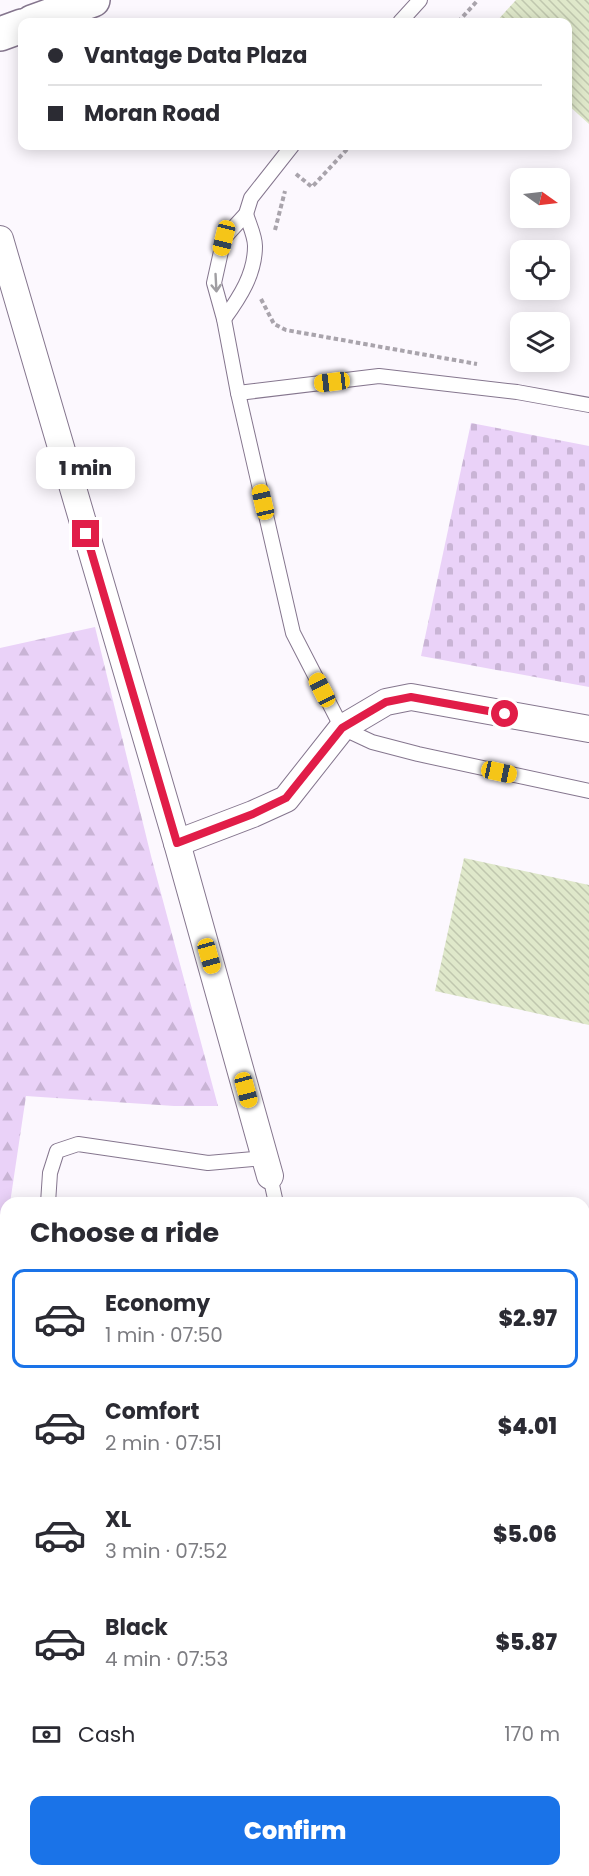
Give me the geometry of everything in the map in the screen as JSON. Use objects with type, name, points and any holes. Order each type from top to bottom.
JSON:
[{"type":"main road","points":[[43,18],[93,0]]},
{"type":"main road","points":[[0,34],[18,27]]},
{"type":"street","points":[[0,239],[177,843],[267,1167]]},
{"type":"street","points":[[177,843],[253,814],[286,798],[342,728],[386,702],[411,697],[589,729]]},
{"type":"lane","points":[[404,18],[420,0]]},
{"type":"lane","points":[[289,150],[251,198],[246,214],[224,238],[214,283],[224,319],[238,393],[293,633],[342,728],[372,742],[418,754],[589,791]]},
{"type":"lane","points":[[224,319],[245,290],[252,263],[255,245],[246,214]]},
{"type":"lane","points":[[238,393],[379,376],[517,392],[589,405]]},
{"type":"lane","points":[[48,1197],[50,1173],[57,1151],[78,1144],[208,1163],[267,1167],[274,1197]]},
{"type":"path","points":[[462,18],[478,0]]},
{"type":"path","points":[[273,236],[285,191],[294,173],[312,187],[346,150]]},
{"type":"path","points":[[260,297],[274,324],[286,330],[487,366]]},
{"type":"green space","points":[[471,423],[589,446],[589,687],[421,656]]},
{"type":"green space","points":[[95,627],[151,856],[218,1106],[174,1106],[26,1096],[11,1197],[0,1197],[0,648]]},
{"type":"building","points":[[516,0],[589,0],[589,124],[572,109],[572,18],[500,18]]},
{"type":"building","points":[[464,858],[589,885],[589,1025],[435,991]]},
{"type":"route","points":[[86,534],[177,843],[253,814],[286,798],[342,728],[386,702],[411,697],[505,714]]}]
